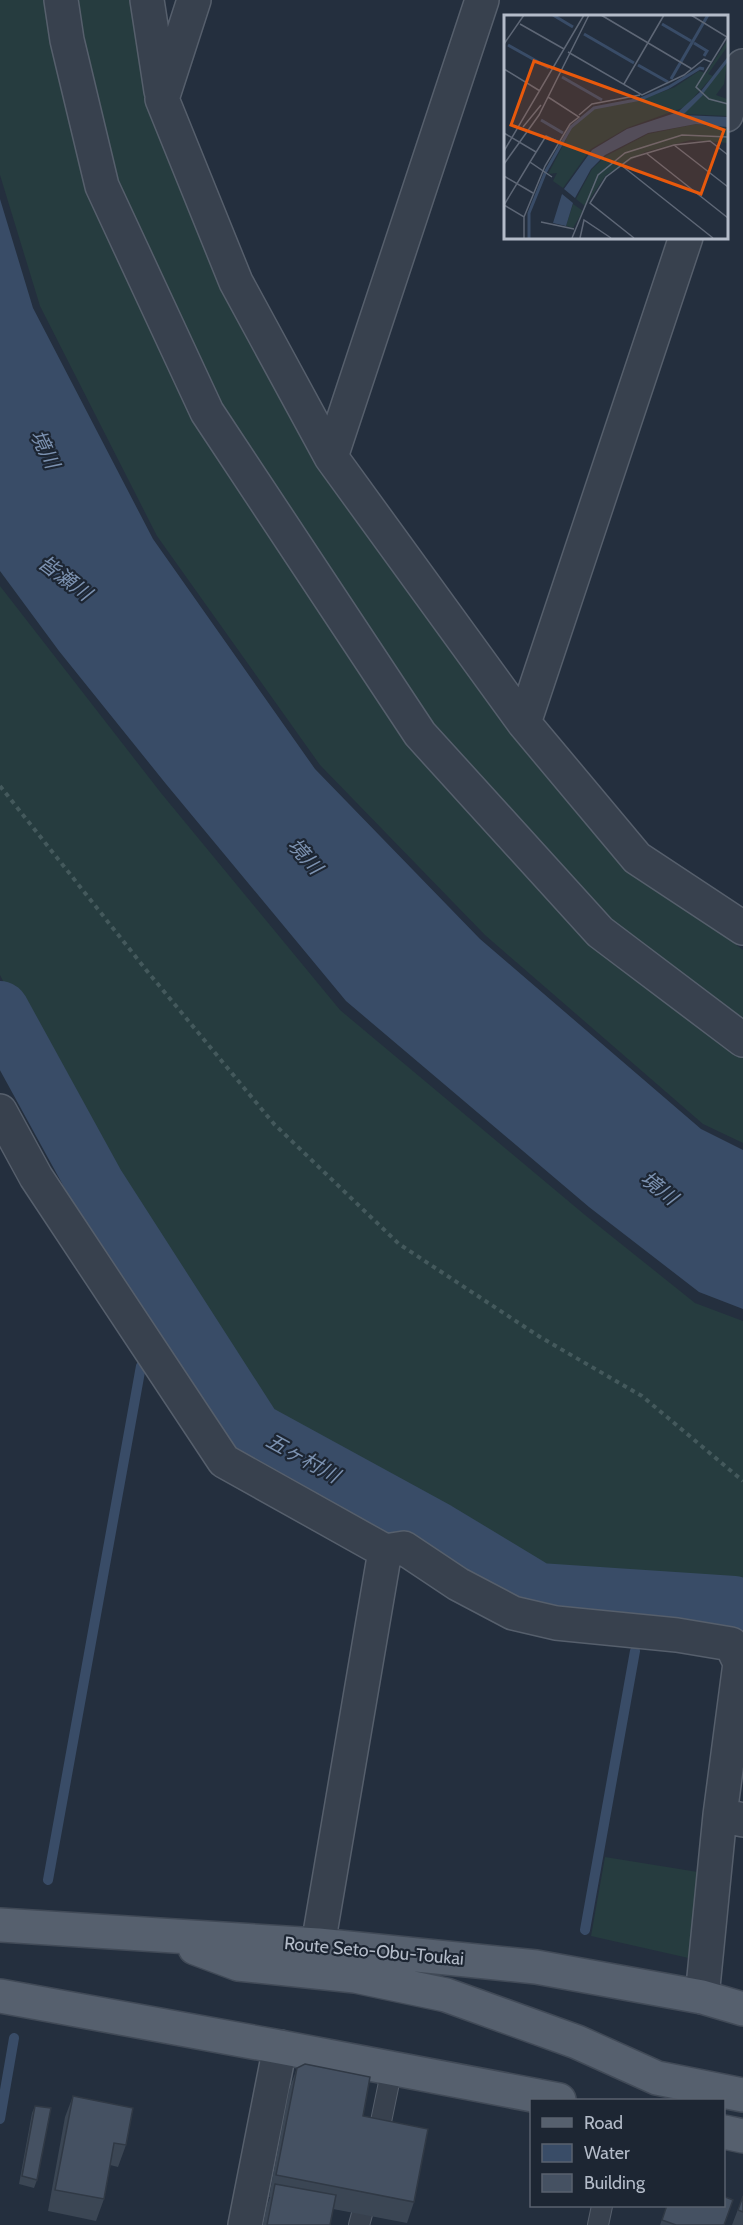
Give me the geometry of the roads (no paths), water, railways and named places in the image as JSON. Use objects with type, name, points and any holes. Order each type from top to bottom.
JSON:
[{"type":"main road","name":"Route Seto-Obu-Toukai","points":[[0,1925],[318,1945],[536,1967],[702,1997],[743,2009]]},
{"type":"main road","points":[[159,1936],[238,1964],[355,1976],[446,1995],[577,2042],[657,2078],[743,2095]]},
{"type":"main road","points":[[0,1996],[554,2099]]},
{"type":"main road","points":[[725,2132],[743,2136]]},
{"type":"street","points":[[61,0],[67,40],[102,186],[207,412],[420,734],[600,932],[743,1040]]},
{"type":"street","points":[[147,0],[162,99],[236,282],[331,457],[524,723],[637,858],[743,928]]},
{"type":"street","points":[[162,99],[194,0]]},
{"type":"street","points":[[331,457],[482,0]]},
{"type":"street","points":[[728,109],[743,66]]},
{"type":"street","points":[[524,723],[686,238]]},
{"type":"street","points":[[0,1111],[36,1177],[224,1461],[386,1551],[404,1548],[458,1584],[513,1613],[556,1623],[677,1635],[731,1644],[741,1663],[732,1818],[702,1997]]},
{"type":"street","points":[[318,1945],[386,1551]]},
{"type":"street","points":[[245,2225],[280,2047]]},
{"type":"lane","points":[[377,2141],[392,2068]]},
{"type":"lane","points":[[598,2225],[602,2207]]},
{"type":"water","points":[[0,199],[33,308],[153,539],[315,769],[480,939],[701,1129],[743,1150],[743,1309],[699,1292],[589,1207],[346,1001],[166,784],[59,651],[0,571]]},
{"type":"waterway","name":"五ヶ村川","points":[[0,1010],[96,1185],[254,1431],[437,1531],[538,1592],[734,1605],[743,1609]]},
{"type":"waterway","points":[[169,1345],[193,1335]]},
{"type":"waterway","points":[[48,1880],[141,1366]]},
{"type":"waterway","points":[[641,1617],[644,1599]]},
{"type":"waterway","points":[[585,1930],[635,1651]]},
{"type":"waterway","points":[[0,2119],[14,2038]]},
{"type":"water label","name":"境川","points":[[45,449]]},
{"type":"water label","name":"皆瀬川","points":[[65,578]]},
{"type":"water label","name":"境川","points":[[305,856]]},
{"type":"water label","name":"境川","points":[[659,1188]]}]
